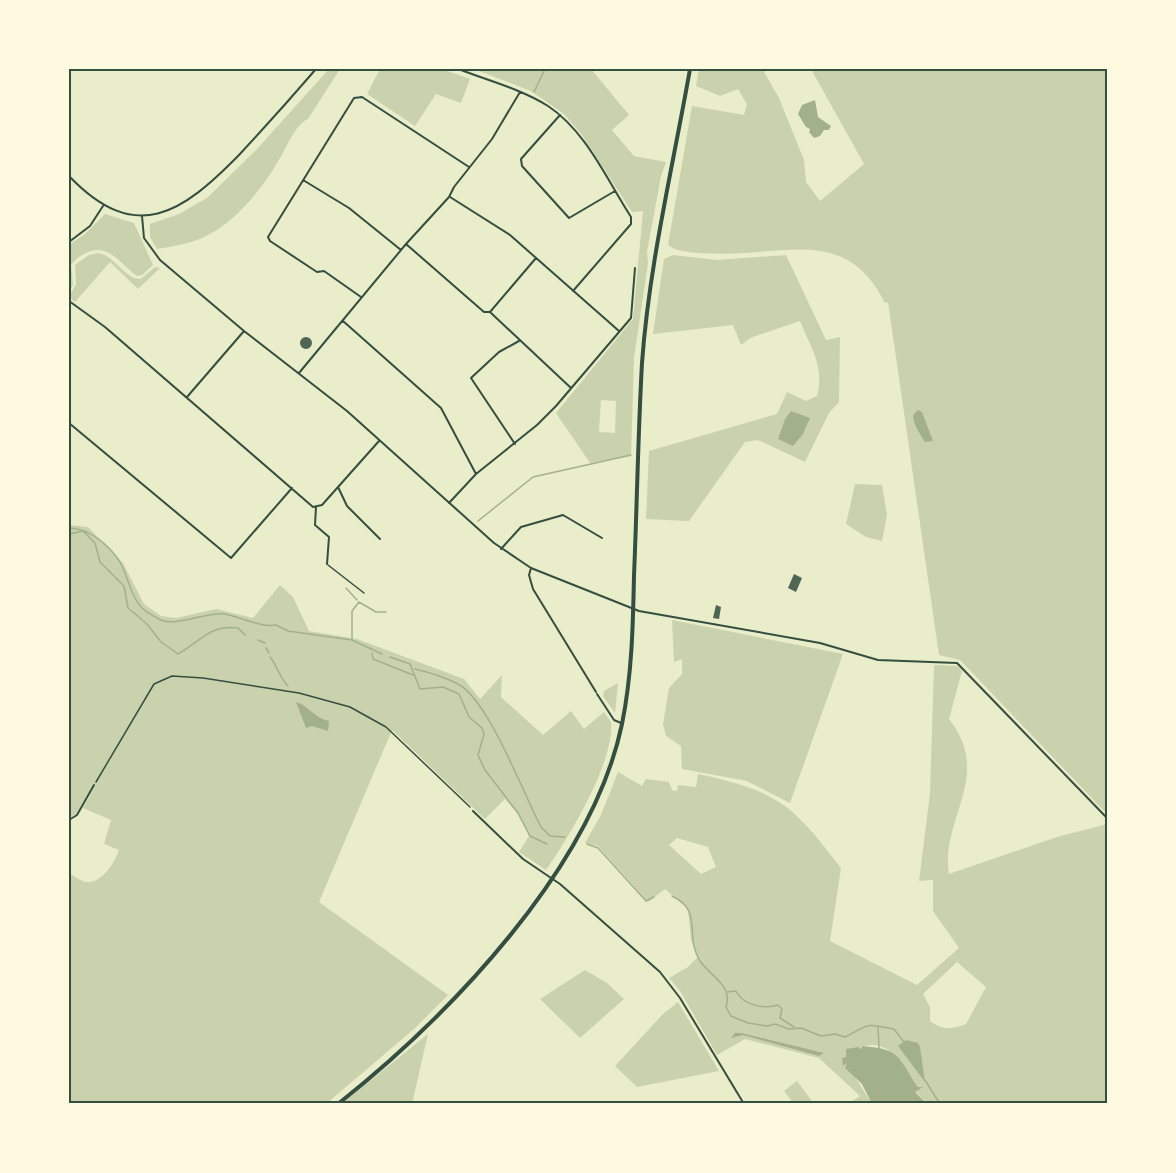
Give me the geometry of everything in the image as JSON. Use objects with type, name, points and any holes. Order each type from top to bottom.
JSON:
[{"type":"main road","points":[[338,1104],[396,1057],[432,1023],[492,955],[552,878],[576,840],[603,784],[622,723],[629,678],[645,336],[656,259],[690,69]]},
{"type":"street","points":[[69,176],[104,205],[121,213],[142,216],[175,209],[198,193],[251,142],[316,69]]},
{"type":"street","points":[[458,69],[520,92],[560,115],[583,140],[632,222],[573,291]]},
{"type":"street","points":[[299,373],[406,244],[449,197],[492,139],[520,92]]},
{"type":"street","points":[[362,297],[324,271],[317,272],[270,241],[268,237],[358,96],[470,167]]},
{"type":"street","points":[[560,115],[522,159],[522,166],[569,218],[615,192]]},
{"type":"street","points":[[303,180],[349,208],[401,250]]},
{"type":"street","points":[[449,197],[497,226],[619,331]]},
{"type":"street","points":[[69,242],[90,226],[104,205]]},
{"type":"street","points":[[142,216],[144,238],[153,253],[244,331],[299,373],[380,441],[501,549],[531,568],[633,608],[718,627],[820,643],[878,660],[957,663],[1107,818]]},
{"type":"street","points":[[406,244],[484,312],[490,312],[571,388]]},
{"type":"street","points":[[490,312],[536,258]]},
{"type":"street","points":[[449,503],[476,474],[537,425],[631,318],[635,268]]},
{"type":"street","points":[[69,301],[105,327],[316,507]]},
{"type":"street","points":[[343,321],[441,408],[476,474]]},
{"type":"street","points":[[187,397],[244,331]]},
{"type":"street","points":[[515,444],[471,378],[499,351],[519,341]]},
{"type":"street","points":[[69,423],[231,558],[292,488]]},
{"type":"street","points":[[316,507],[322,505],[380,441]]},
{"type":"street","points":[[338,487],[347,506],[380,539]]},
{"type":"street","points":[[316,507],[315,525],[329,537],[327,564]]},
{"type":"street","points":[[501,549],[521,527],[563,515],[602,538]]},
{"type":"street","points":[[531,568],[529,575],[533,589],[614,720],[622,723]]},
{"type":"street","points":[[69,820],[77,814],[94,785]]},
{"type":"street","points":[[473,811],[523,860],[552,878],[660,972],[680,998],[744,1104]]},
{"type":"lane","points":[[327,564],[364,592]]},
{"type":"path","points":[[94,785],[150,689],[159,680],[172,676],[203,678],[299,693],[350,707],[386,727],[473,811]]},
{"type":"shaded area","points":[[329,69],[340,69],[308,119],[294,132],[270,175],[241,210],[207,236],[185,244],[157,249],[150,237],[150,224],[179,214],[207,198],[257,149]]},
{"type":"shaded area","points":[[380,69],[442,69],[470,79],[461,103],[436,94],[415,126],[367,94]]},
{"type":"shaded area","points":[[474,69],[591,69],[629,115],[612,130],[634,156],[666,162],[661,176],[647,252],[648,263],[634,358],[631,456],[590,463],[556,413],[633,319],[643,211],[632,212],[582,135],[564,114],[531,91]],"holes":[[[601,400],[616,401],[615,433],[599,432]]]},
{"type":"shaded area","points":[[699,69],[718,71],[771,69],[764,72],[779,98],[804,160],[806,182],[820,201],[864,164],[811,69],[1107,69],[1107,814],[960,660],[939,655],[888,302],[885,303],[872,282],[858,267],[826,252],[789,250],[696,253],[677,250],[668,245],[692,106],[744,115],[747,104],[738,89],[720,96],[696,86]]},
{"type":"shaded area","points":[[815,100],[818,117],[831,126],[829,130],[824,130],[820,136],[814,138],[798,114],[802,105]]},
{"type":"shaded area","points":[[105,214],[134,223],[153,265],[142,275],[137,276],[114,256],[101,250],[94,250],[86,253],[71,265],[73,285],[69,292],[69,245],[85,234]]},
{"type":"shaded area","points":[[98,253],[110,258],[135,278],[141,279],[155,267],[160,268],[138,289],[110,262],[75,302],[69,297],[76,284],[75,265],[89,255]]},
{"type":"shaded area","points":[[673,255],[717,260],[786,255],[826,340],[840,337],[839,402],[829,413],[805,462],[758,440],[745,442],[689,521],[646,519],[649,451],[777,414],[787,392],[806,401],[817,396],[819,375],[815,357],[800,321],[750,338],[741,345],[733,325],[653,334],[664,259]]},
{"type":"shaded area","points":[[918,410],[922,412],[933,441],[925,442],[917,429],[913,415]]},
{"type":"shaded area","points":[[791,411],[810,418],[803,434],[793,446],[778,439],[785,419]]},
{"type":"shaded area","points":[[855,484],[882,485],[887,515],[882,541],[866,537],[846,524]]},
{"type":"shaded area","points":[[69,525],[88,527],[123,563],[144,604],[161,616],[176,618],[216,609],[253,618],[280,585],[293,597],[309,631],[357,639],[464,679],[480,699],[502,675],[501,697],[543,735],[571,711],[584,729],[604,712],[611,722],[606,757],[598,778],[577,820],[546,870],[519,852],[529,836],[517,813],[505,799],[485,819],[392,730],[319,902],[448,995],[414,1029],[326,1104],[69,1104],[69,873],[86,882],[97,880],[111,866],[119,850],[104,844],[111,820],[83,808],[95,786],[93,785],[76,814],[69,818]]},
{"type":"shaded area","points":[[672,620],[843,654],[790,803],[747,781],[682,769],[681,746],[666,736],[663,724],[669,688],[682,674],[682,659],[674,662]]},
{"type":"shaded area","points":[[934,665],[958,666],[962,671],[949,719],[962,740],[967,759],[966,778],[948,854],[949,874],[1057,837],[1107,824],[1107,1104],[927,1104],[915,1091],[921,1086],[918,1087],[896,1057],[880,1046],[870,1045],[846,1055],[846,1063],[872,1104],[848,1104],[860,1096],[819,1058],[745,1039],[717,1055],[680,991],[669,978],[688,967],[698,957],[691,940],[688,909],[665,889],[648,902],[598,846],[585,843],[601,815],[618,772],[642,786],[646,779],[669,782],[672,790],[677,791],[678,785],[696,787],[698,774],[725,780],[765,794],[781,803],[795,815],[841,868],[830,941],[917,985],[959,948],[933,911],[933,880],[919,881],[930,793]],"holes":[[[677,838],[708,847],[716,867],[701,874],[669,845]],[[957,962],[986,987],[966,1024],[943,1028],[930,1021],[930,1007],[923,994]]]},
{"type":"shaded area","points":[[618,683],[615,713],[603,696],[604,691]]},
{"type":"shaded area","points":[[296,702],[329,721],[328,731],[312,726],[306,728]]},
{"type":"shaded area","points":[[585,970],[607,983],[624,999],[580,1038],[540,999]]},
{"type":"shaded area","points":[[678,1002],[719,1071],[637,1087],[615,1066],[663,1014]]},
{"type":"shaded area","points":[[735,1033],[824,1053],[819,1056],[743,1035],[731,1038]]},
{"type":"shaded area","points":[[428,1034],[412,1104],[341,1104],[345,1101]]},
{"type":"shaded area","points":[[906,1040],[918,1043],[920,1047],[925,1082],[898,1046]]},
{"type":"shaded area","points":[[862,1046],[885,1049],[897,1056],[918,1087],[923,1087],[915,1092],[927,1104],[872,1104],[862,1084],[845,1068],[847,1063],[843,1066],[842,1058],[846,1057],[846,1049],[859,1047],[861,1049]]},
{"type":"shaded area","points":[[797,1081],[814,1104],[794,1104],[784,1091]]},
{"type":"building","points":[[306,337],[312,343],[306,349],[300,343]]},
{"type":"building","points":[[794,574],[802,578],[796,592],[788,588]]},
{"type":"building","points":[[716,605],[721,607],[719,619],[713,618]]},
{"type":"waterway","points":[[534,92],[545,69]]},
{"type":"waterway","points":[[478,521],[533,477],[631,455]]},
{"type":"waterway","points":[[69,528],[91,534],[110,550],[120,562],[138,603],[161,620],[174,622],[224,614],[264,625],[276,625],[288,631],[352,640],[382,654]]},
{"type":"waterway","points":[[69,534],[83,531],[95,543],[100,562],[124,586],[128,608],[147,624],[161,642],[178,654],[206,635],[220,629],[238,628],[245,635]]},
{"type":"waterway","points":[[346,588],[357,600]]},
{"type":"waterway","points":[[352,640],[352,611],[359,602],[376,612],[386,612]]},
{"type":"waterway","points":[[258,640],[265,643]]},
{"type":"waterway","points":[[266,648],[269,653]]},
{"type":"waterway","points":[[372,653],[373,659],[413,675]]},
{"type":"waterway","points":[[270,657],[288,686]]},
{"type":"waterway","points":[[390,657],[410,664],[420,689],[443,687],[459,694],[469,717],[482,728],[484,734],[478,755],[485,770],[518,813],[530,836],[547,844]]},
{"type":"waterway","points":[[415,669],[458,684],[469,693],[493,727],[541,827],[550,836],[565,837]]},
{"type":"waterway","points":[[587,844],[598,848],[646,901],[654,897]]},
{"type":"waterway","points":[[672,896],[688,909],[696,952],[700,961],[724,987],[727,993],[726,1007],[731,1016],[748,1023],[767,1026],[775,1024],[789,1029],[801,1028],[821,1036],[835,1034],[845,1037],[872,1025],[894,1029],[904,1042]]},
{"type":"waterway","points":[[727,992],[736,991],[744,1000],[755,1005],[767,1007],[778,1005],[782,1009],[780,1018],[794,1027]]},
{"type":"waterway","points":[[878,1026],[879,1048]]},
{"type":"waterway","points":[[925,1080],[940,1104]]}]
